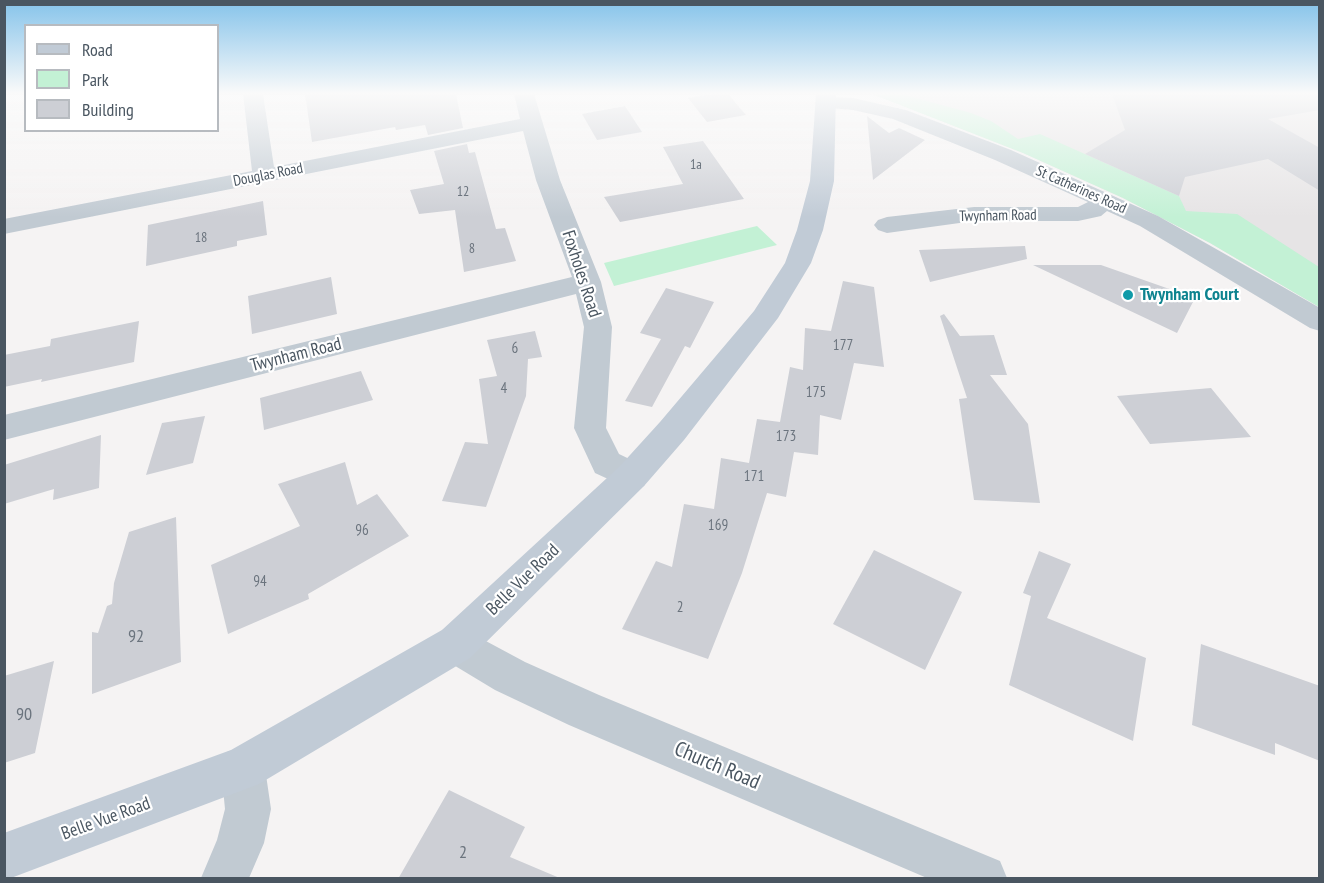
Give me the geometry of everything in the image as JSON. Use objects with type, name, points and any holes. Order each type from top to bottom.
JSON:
[{"type":"main road","name":"Belle Vue Road","points":[[4,857],[243,768],[456,644],[632,476],[672,431],[764,318],[798,262],[810,230],[822,182],[824,135]]},
{"type":"street","points":[[259,135],[264,175]]},
{"type":"street","name":"Douglas Road","points":[[4,227],[469,135]]},
{"type":"street","name":"Foxholes Road","points":[[535,135],[548,180],[587,282],[598,327],[590,428],[607,463],[632,476]]},
{"type":"street","name":"St Catherines Road","points":[[953,135],[1003,155],[1149,221],[1320,321]]},
{"type":"street","name":"Twynham Road","points":[[887,225],[974,214],[1078,214],[1092,211],[1105,201]]},
{"type":"street","name":"Twynham Road","points":[[4,428],[587,282]]},
{"type":"street","name":"Church Road","points":[[456,644],[510,676],[584,710],[983,879]]},
{"type":"street","points":[[225,879],[240,843],[248,809],[243,768]]},
{"type":"shaded area","points":[[977,135],[1319,135],[1319,307],[1210,243],[1123,198]]},
{"type":"green space","points":[[977,135],[1012,135],[1018,139],[1043,135],[1179,196],[1186,211],[1237,214],[1319,267],[1319,307],[1210,243],[1123,198]]},
{"type":"green space","points":[[757,226],[777,245],[614,286],[604,263]]},
{"type":"building","points":[[311,135],[350,135],[312,142]]},
{"type":"building","points":[[594,135],[624,135],[597,140]]},
{"type":"building","points":[[869,135],[915,135],[925,140],[873,180]]},
{"type":"building","points":[[1116,135],[1297,135],[1320,148],[1320,191],[1268,159],[1185,177],[1179,196],[1085,154]]},
{"type":"building","points":[[703,141],[744,199],[620,222],[604,197],[683,184],[663,147]]},
{"type":"building","points":[[467,144],[469,153],[475,152],[496,229],[505,228],[516,261],[464,272],[455,210],[419,214],[410,190],[444,184],[434,151]]},
{"type":"building","points":[[263,201],[267,235],[237,241],[237,246],[146,266],[148,225]]},
{"type":"building","points":[[1025,246],[1027,259],[930,282],[919,250]]},
{"type":"building","name":"Twynham Court","points":[[1033,265],[1101,265],[1195,298],[1177,333]]},
{"type":"building","points":[[331,277],[337,314],[252,334],[248,296]]},
{"type":"building","points":[[843,281],[874,287],[884,367],[854,363],[841,420],[820,415],[818,455],[794,452],[786,497],[767,493],[742,573],[708,659],[622,629],[656,561],[672,567],[684,504],[714,509],[721,458],[749,463],[757,419],[780,422],[790,367],[803,370],[805,328],[831,331]]},
{"type":"building","points":[[666,288],[714,302],[690,348],[685,346],[652,407],[625,401],[661,339],[640,333]]},
{"type":"building","points":[[944,314],[960,336],[994,335],[1007,375],[990,375],[1028,424],[1040,503],[974,500],[959,399],[967,398],[940,316]]},
{"type":"building","points":[[139,321],[134,362],[41,382],[42,379],[4,387],[4,355],[50,346],[51,339]]},
{"type":"building","points":[[535,331],[542,357],[528,359],[526,396],[486,507],[442,501],[465,442],[488,444],[479,379],[497,376],[487,340]]},
{"type":"building","points":[[361,371],[373,400],[264,430],[260,398]]},
{"type":"building","points":[[1211,388],[1251,437],[1150,444],[1117,396]]},
{"type":"building","points":[[205,416],[193,463],[146,475],[162,423]]},
{"type":"building","points":[[101,435],[99,488],[53,500],[54,489],[4,504],[4,465]]},
{"type":"building","points":[[345,462],[357,505],[377,494],[409,536],[308,594],[309,599],[228,634],[211,565],[300,526],[278,484]]},
{"type":"building","points":[[176,517],[181,662],[92,694],[92,632],[98,633],[107,606],[112,604],[114,583],[129,532]]},
{"type":"building","points":[[874,550],[962,592],[925,670],[833,624]]},
{"type":"building","points":[[1039,551],[1071,564],[1047,618],[1146,658],[1133,741],[1009,685],[1031,596],[1023,593]]},
{"type":"building","points":[[1201,644],[1320,686],[1320,761],[1275,743],[1275,755],[1192,725]]},
{"type":"building","points":[[54,661],[35,753],[4,763],[4,676]]},
{"type":"building","points":[[449,790],[525,827],[510,857],[562,879],[398,879]]},
{"type":"place","name":"Twynham Court","points":[[1128,295]]}]
